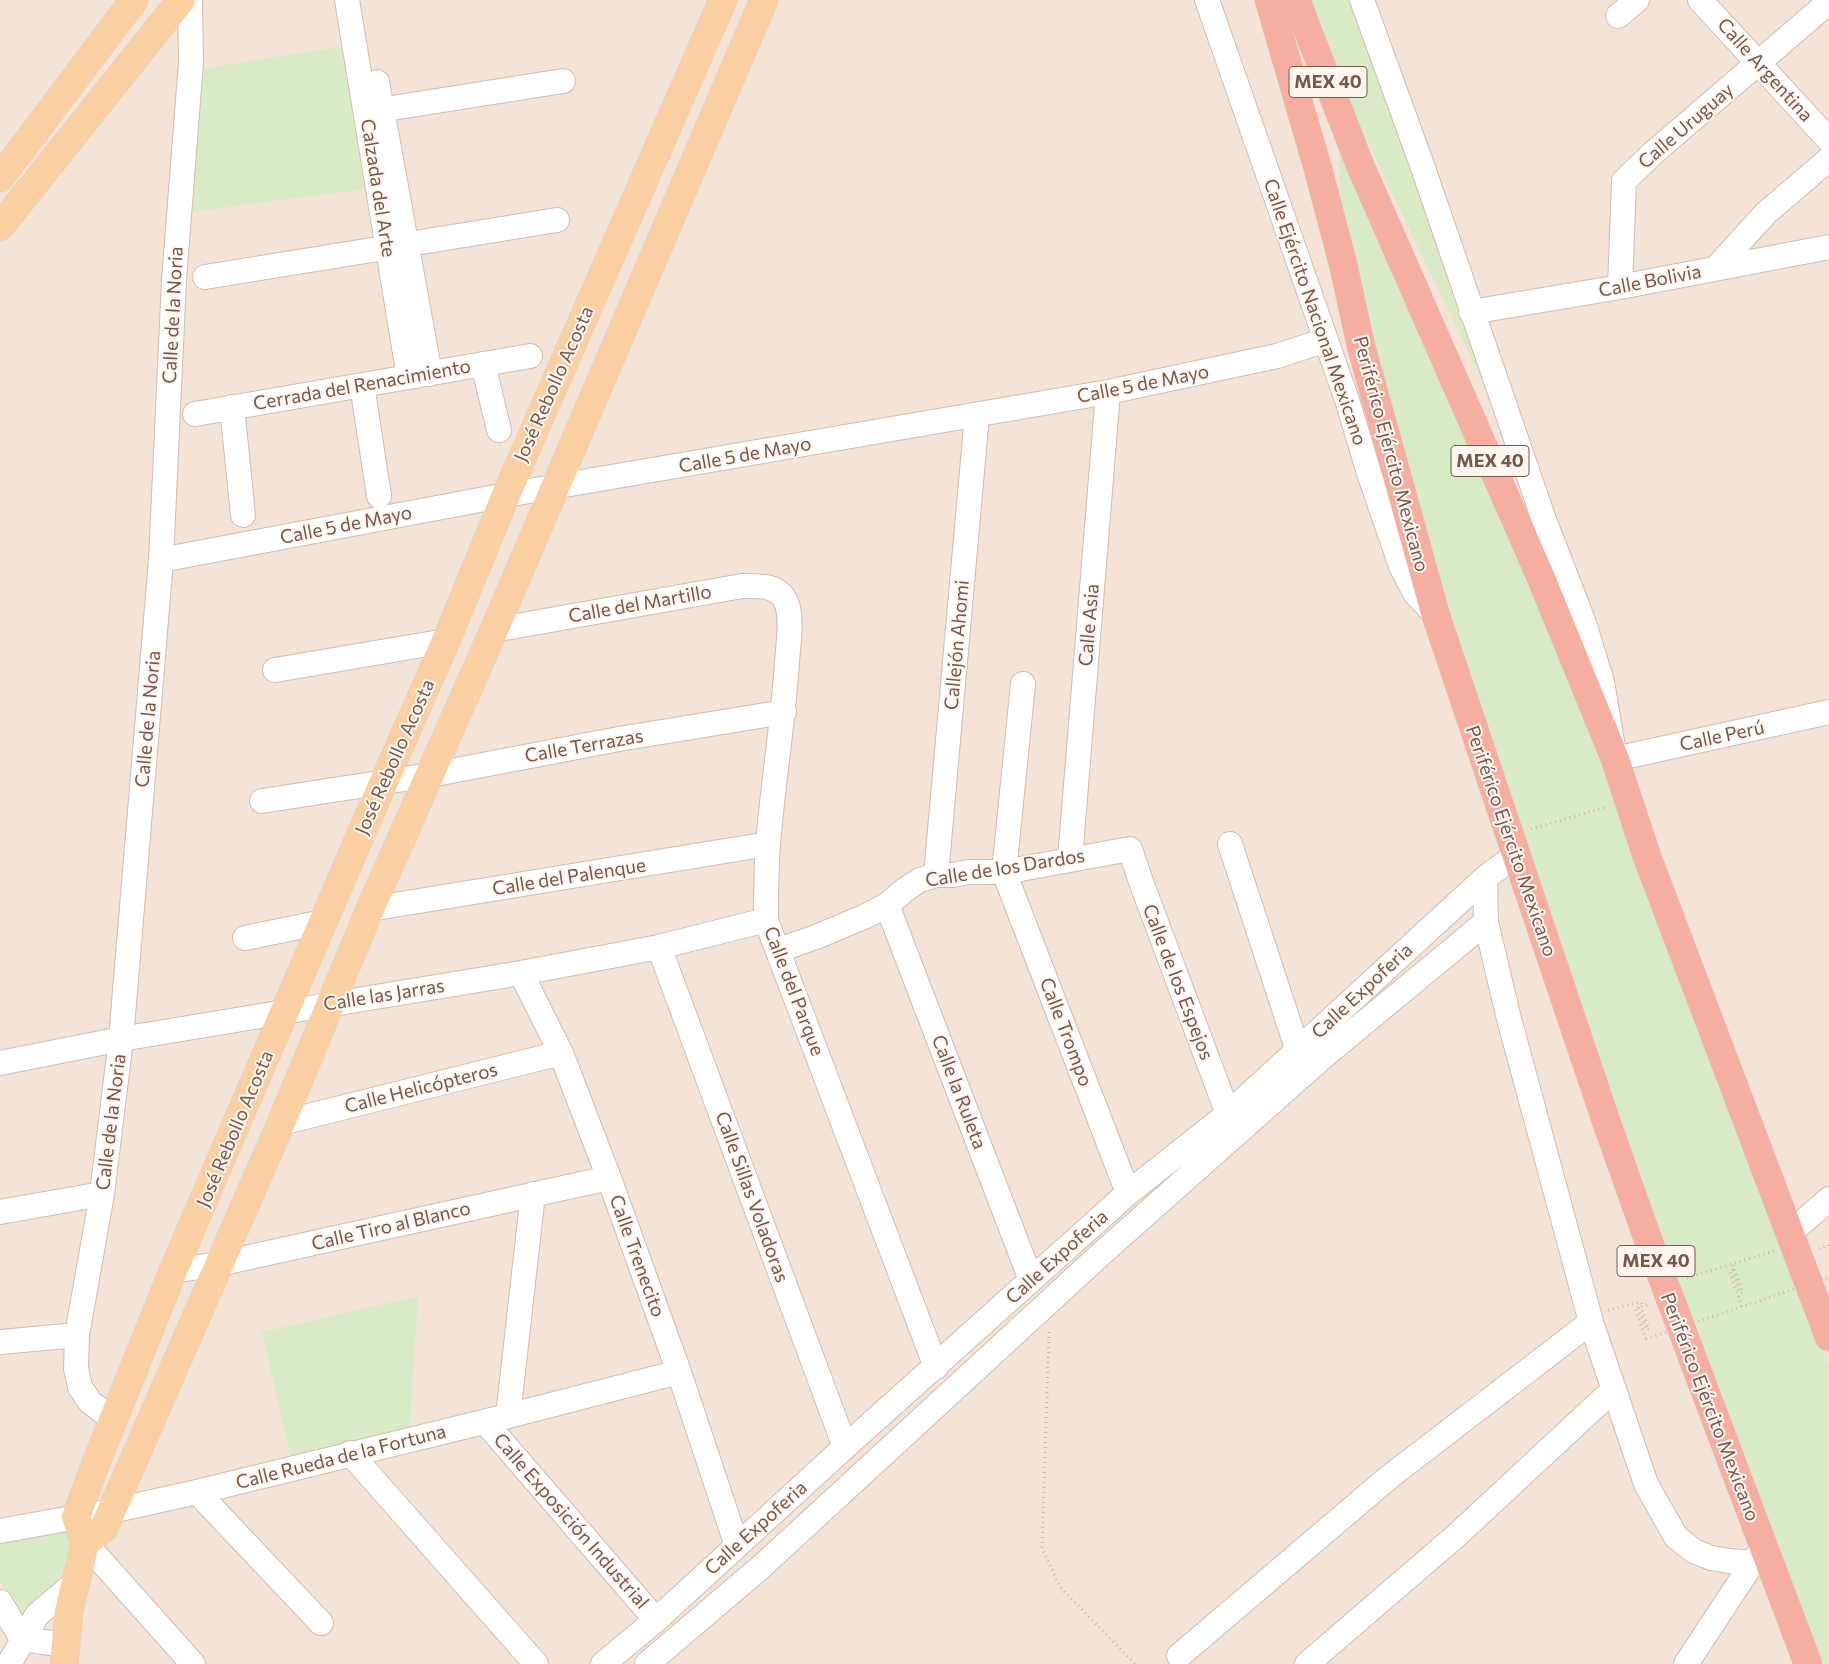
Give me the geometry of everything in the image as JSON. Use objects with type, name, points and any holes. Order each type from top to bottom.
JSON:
[{"type":"highway","name":"Periférico Ejército Mexicano","points":[[1269,0],[1318,169],[1343,264],[1361,346],[1436,616],[1605,1118],[1667,1291],[1757,1555],[1808,1664]]},
{"type":"highway","name":"MEX 40","points":[[1296,0],[1360,164],[1541,578],[1615,759],[1649,863],[1829,1337]]},
{"type":"main road","points":[[0,178],[134,0]]},
{"type":"main road","points":[[0,227],[181,0]]},
{"type":"main road","name":"José Rebollo Acosta","points":[[76,1517],[173,1272],[446,641],[506,495],[723,0]]},
{"type":"main road","name":"José Rebollo Acosta","points":[[85,1544],[104,1528],[281,1123],[370,910],[494,630],[764,0]]},
{"type":"main road","points":[[657,149],[694,164]]},
{"type":"main road","points":[[64,1655],[69,1611],[85,1544],[76,1517]]},
{"type":"street","name":"Calle de la Noria","points":[[114,1420],[90,1402],[80,1386],[76,1368],[77,1335],[102,1194],[121,1039],[161,560],[174,280],[191,62],[190,0]]},
{"type":"street","name":"Calzada del Arte","points":[[347,0],[374,111]]},
{"type":"street","name":"Calzada del Arte","points":[[362,0],[374,111],[420,375]]},
{"type":"street","name":"Calle Ejército Nacional Mexicano","points":[[1207,0],[1348,403],[1368,470],[1401,566],[1415,593],[1436,616]]},
{"type":"street","points":[[1362,0],[1422,165],[1542,517],[1584,623],[1602,682],[1615,759]]},
{"type":"street","points":[[1618,16],[1637,0]]},
{"type":"street","name":"Calle Argentina","points":[[1700,0],[1829,140]]},
{"type":"street","name":"Calle Uruguay","points":[[1620,287],[1624,181],[1652,154],[1829,2]]},
{"type":"street","points":[[374,111],[563,82]]},
{"type":"street","points":[[1716,268],[1766,213],[1829,159]]},
{"type":"street","points":[[205,277],[556,220]]},
{"type":"street","name":"Calle Bolivia","points":[[1471,312],[1620,287],[1829,247]]},
{"type":"street","name":"Calle 5 de Mayo","points":[[161,560],[506,495],[1108,392],[1277,356],[1326,340]]},
{"type":"street","name":"Cerrada del Renacimiento","points":[[195,414],[530,356]]},
{"type":"street","points":[[483,364],[499,430]]},
{"type":"street","points":[[362,385],[379,496]]},
{"type":"street","name":"Calle Asia","points":[[1070,859],[1108,392]]},
{"type":"street","points":[[232,407],[243,515]]},
{"type":"street","name":"Callejón Ahomi","points":[[936,875],[977,415]]},
{"type":"street","name":"Calle del Martillo","points":[[494,630],[742,586],[764,586],[776,590],[784,597]]},
{"type":"street","name":"Calle del Parque","points":[[784,597],[788,608],[790,624],[784,712],[768,844],[766,920],[936,1366]]},
{"type":"street","points":[[275,670],[446,641]]},
{"type":"street","points":[[1004,872],[1022,684]]},
{"type":"street","name":"Calle Terrazas","points":[[262,801],[430,775],[619,739],[784,712]]},
{"type":"street","name":"Calle Perú","points":[[1615,759],[1829,712]]},
{"type":"street","name":"Calle del Palenque","points":[[370,910],[768,844]]},
{"type":"street","points":[[1230,844],[1298,1051]]},
{"type":"street","name":"Calle Expoferia","points":[[603,1664],[656,1620],[1128,1193],[1228,1114],[1298,1051],[1485,878],[1512,845]]},
{"type":"street","name":"Calle de los Dardos","points":[[779,950],[866,916],[887,905],[920,880],[936,875],[953,875],[968,872],[1004,872],[1130,849]]},
{"type":"street","name":"Calle de los Espejos","points":[[1130,849],[1228,1114]]},
{"type":"street","name":"Calle Trompo","points":[[1004,872],[1128,1193]]},
{"type":"street","points":[[1485,878],[1486,922],[1508,1015],[1590,1318],[1646,1484],[1676,1537],[1694,1551],[1711,1558],[1729,1561],[1757,1555]]},
{"type":"street","name":"Calle la Ruleta","points":[[887,905],[1031,1280]]},
{"type":"street","name":"Calle las Jarras","points":[[0,1063],[121,1039],[521,973],[658,947],[766,920]]},
{"type":"street","points":[[245,938],[323,922]]},
{"type":"street","points":[[647,1664],[761,1566],[1050,1301],[1324,1056],[1486,922]]},
{"type":"street","name":"Calle Sillas Voladoras","points":[[658,947],[845,1447]]},
{"type":"street","name":"Calle Trenecito","points":[[521,973],[561,1052],[609,1178],[679,1372],[737,1546]]},
{"type":"street","name":"Calle Helicópteros","points":[[281,1123],[561,1052]]},
{"type":"street","name":"Calle Tiro al Blanco","points":[[173,1272],[218,1264],[609,1178]]},
{"type":"street","points":[[0,1212],[102,1194]]},
{"type":"street","name":"Calle Exposición Industrial","points":[[508,1416],[533,1194]]},
{"type":"street","points":[[1791,1239],[1829,1199]]},
{"type":"street","points":[[1179,1656],[1388,1478],[1590,1318]]},
{"type":"street","points":[[0,1342],[77,1335]]},
{"type":"street","name":"Calle Rueda de la Fortuna","points":[[0,1531],[111,1511],[198,1492],[350,1453],[485,1422],[679,1372]]},
{"type":"street","points":[[1307,1664],[1457,1535],[1614,1390]]},
{"type":"street","name":"Calle Exposición Industrial","points":[[485,1422],[656,1620]]},
{"type":"street","points":[[350,1453],[536,1664]]},
{"type":"street","points":[[198,1492],[322,1623]]},
{"type":"street","points":[[85,1544],[193,1664]]},
{"type":"street","points":[[1688,1663],[1757,1555]]},
{"type":"street","points":[[8,1664],[37,1615],[76,1582]]},
{"type":"street","points":[[0,1602],[22,1639],[64,1655]]},
{"type":"path","points":[[1512,845],[1628,800]]},
{"type":"path","points":[[1791,1239],[1733,1265],[1667,1291],[1640,1307],[1649,1329],[1647,1330],[1638,1308],[1635,1309],[1646,1340],[1829,1278]]},
{"type":"path","points":[[1733,1265],[1743,1292],[1740,1293],[1733,1270],[1730,1272],[1742,1307]]},
{"type":"path","points":[[1050,1301],[1042,1548],[1060,1587],[1135,1664]]},
{"type":"path","points":[[1590,1318],[1641,1302],[1643,1306]]},
{"type":"shaded area","points":[[0,0],[1829,0],[1829,1664],[0,1664]]},
{"type":"green space","points":[[1299,0],[1354,0],[1484,384]]},
{"type":"green space","points":[[350,45],[373,188],[190,212],[195,70]]},
{"type":"green space","points":[[1339,139],[1606,743],[1829,1368],[1829,1664],[1815,1664],[1469,705],[1339,212]]},
{"type":"green space","points":[[418,1296],[409,1438],[293,1467],[262,1332]]},
{"type":"green space","points":[[70,1525],[76,1548],[66,1579],[22,1616],[0,1580],[0,1537]]}]
